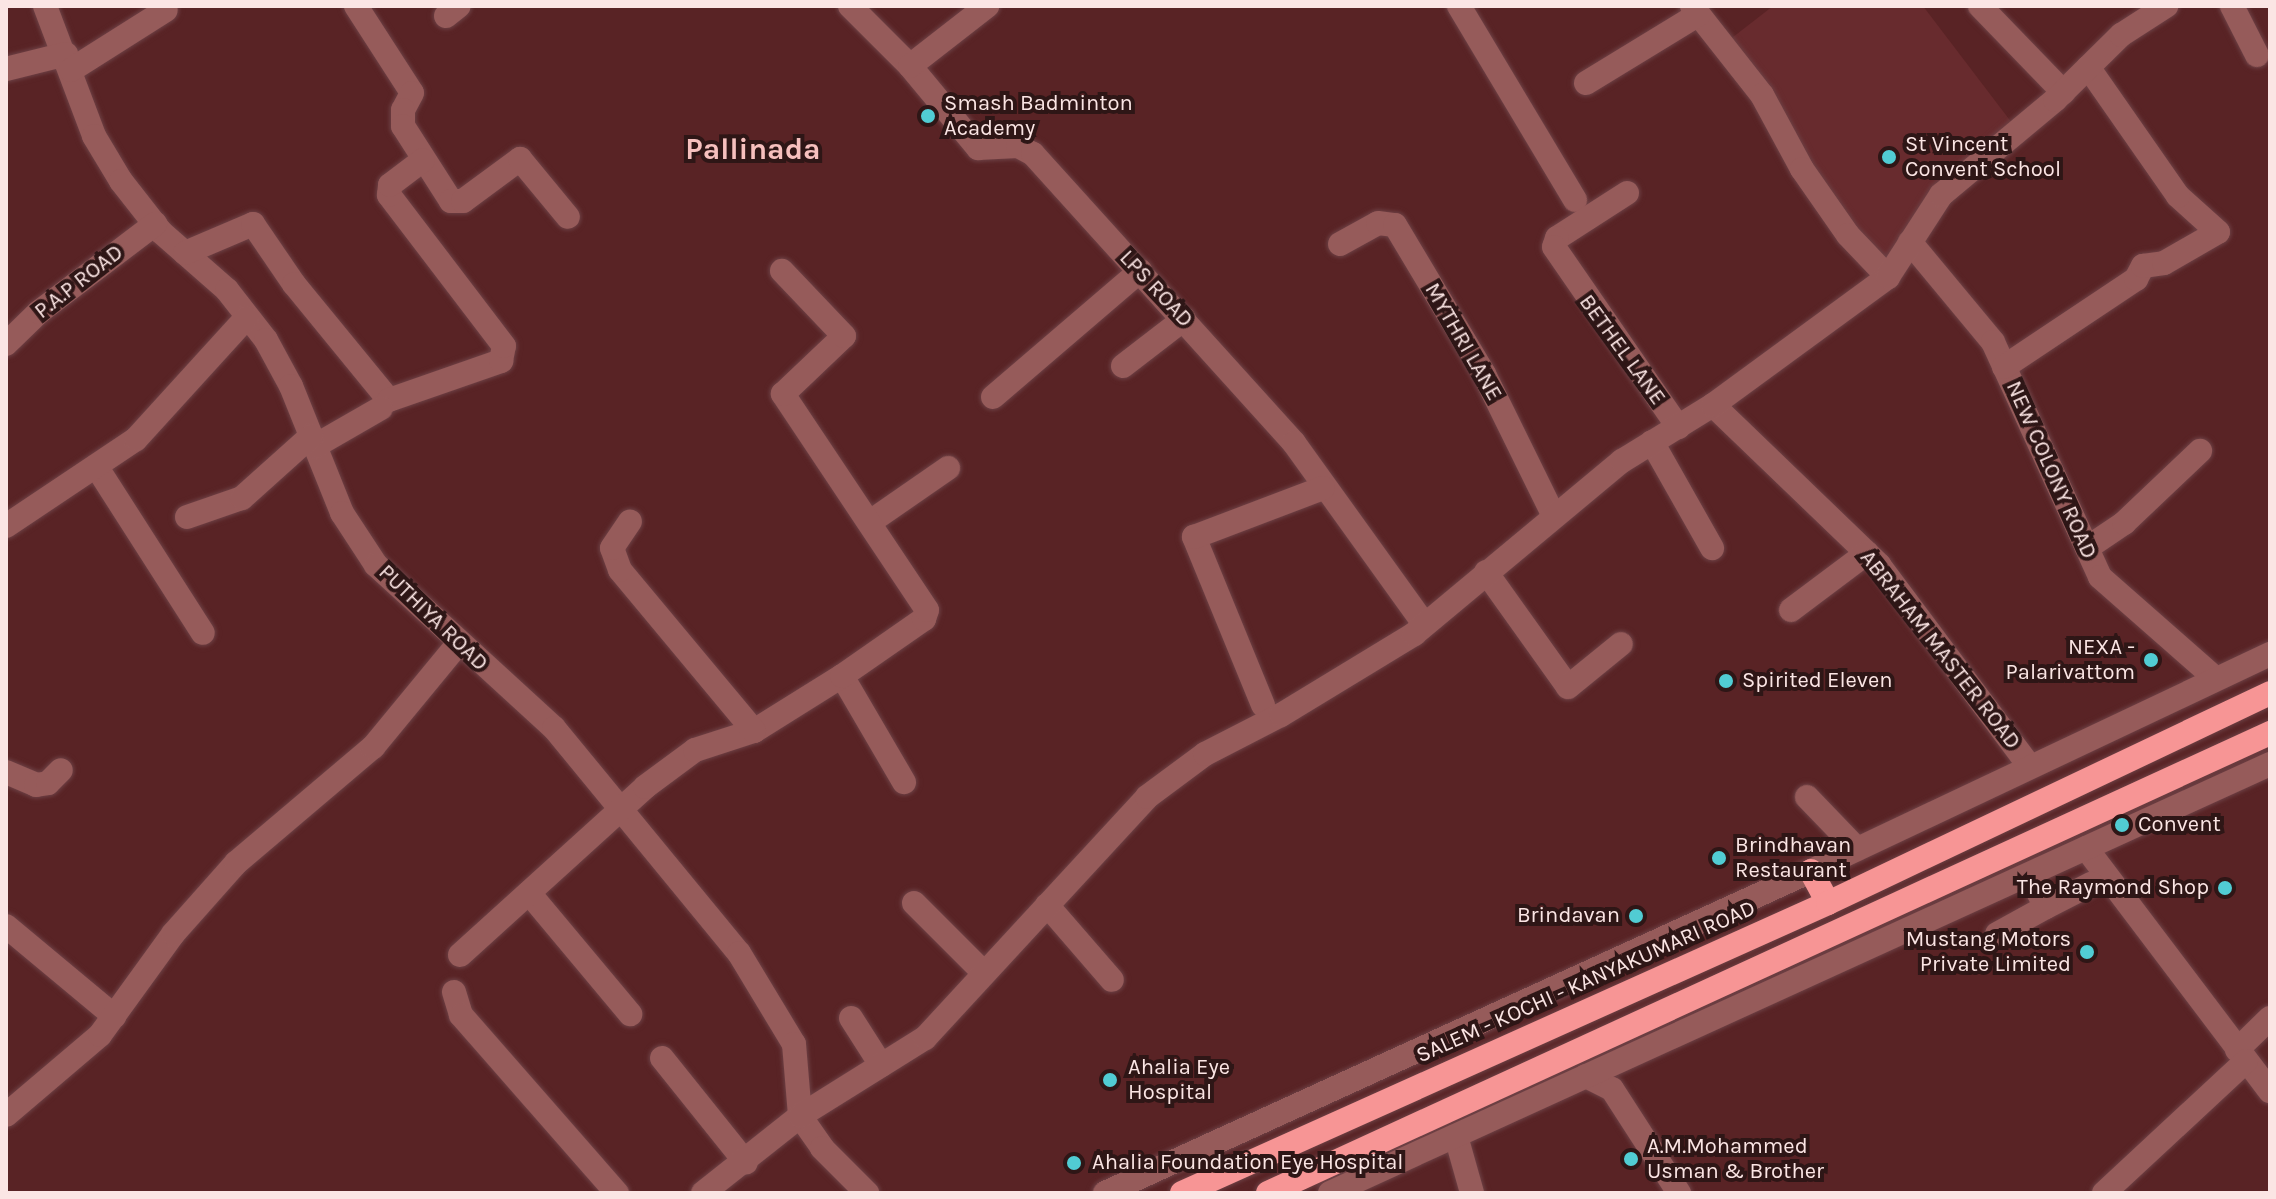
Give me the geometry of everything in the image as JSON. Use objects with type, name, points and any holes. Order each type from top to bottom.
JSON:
[{"type":"highway","name":"SALEM - KOCHI - KANYAKUMARI ROAD","points":[[1182,1193],[1828,903],[2270,693]]},
{"type":"highway","points":[[1268,1193],[2270,733]]},
{"type":"highway","points":[[1811,871],[1828,903]]},
{"type":"highway","points":[[1634,988],[1647,1020]]},
{"type":"street","points":[[356,6],[412,93],[403,110],[403,126],[423,160],[458,204],[520,159],[568,217]]},
{"type":"street","name":"LPS ROAD","points":[[850,6],[910,66],[978,148],[1018,146],[1033,154],[1294,443],[1323,488],[1424,624]]},
{"type":"street","points":[[910,66],[987,6]]},
{"type":"street","points":[[1459,6],[1575,200]]},
{"type":"street","points":[[1980,6],[2063,92]]},
{"type":"street","points":[[703,1193],[746,1163],[800,1116],[925,1038],[1147,797],[1205,754],[1281,715],[1424,624],[1554,516],[1652,442],[1713,405],[1888,277],[1941,195],[2063,92],[2121,35],[2166,6]]},
{"type":"street","points":[[2232,6],[2257,55]]},
{"type":"street","name":"PUTHIYA ROAD","points":[[50,8],[94,136],[155,224],[227,290],[266,340],[313,441],[342,513],[376,565],[458,644],[554,728],[623,807],[739,953],[794,1044],[800,1116]]},
{"type":"street","points":[[6,69],[68,62],[166,10]]},
{"type":"street","points":[[1586,83],[1695,10],[1762,95],[1802,169],[1848,235],[1888,277]]},
{"type":"street","points":[[2004,367],[2136,279],[2143,266],[2164,263],[2218,232],[2178,196],[2088,67]]},
{"type":"street","points":[[185,253],[253,224],[294,284],[389,400],[501,361],[504,346],[389,195],[390,185],[423,160]]},
{"type":"street","name":"BETHEL LANE","points":[[1627,193],[1557,238],[1554,247],[1567,273],[1678,427]]},
{"type":"street","name":"MYTHRI LANE","points":[[1340,244],[1378,223],[1395,225],[1484,374],[1554,516]]},
{"type":"street","name":"P.A.P ROAD","points":[[6,344],[39,312],[155,224]]},
{"type":"street","name":"NEW COLONY ROAD","points":[[1910,242],[1993,342],[2100,577],[2215,678]]},
{"type":"street","points":[[460,955],[623,807],[695,750],[754,731],[842,676],[924,619],[927,610],[783,394],[844,336],[782,271]]},
{"type":"street","points":[[993,397],[1140,271]]},
{"type":"street","points":[[6,526],[136,439],[246,318]]},
{"type":"street","points":[[1123,366],[1184,319]]},
{"type":"street","name":"ABRAHAM MASTER ROAD","points":[[1713,405],[1867,553],[2028,764]]},
{"type":"street","points":[[187,517],[242,498],[313,441],[381,408]]},
{"type":"street","points":[[1652,442],[1712,548]]},
{"type":"street","points":[[2087,548],[2124,523],[2200,451]]},
{"type":"street","points":[[96,466],[203,633]]},
{"type":"street","points":[[870,522],[948,468]]},
{"type":"street","points":[[1263,705],[1194,537],[1323,488]]},
{"type":"street","points":[[630,521],[612,548],[620,570],[754,731]]},
{"type":"street","points":[[1791,610],[1867,553]]},
{"type":"street","points":[[1486,572],[1568,687],[1621,644]]},
{"type":"street","points":[[6,1115],[100,1035],[173,934],[236,863],[373,747],[458,644]]},
{"type":"street","points":[[1105,1193],[1811,871],[2028,764],[2270,654]]},
{"type":"street","points":[[842,676],[904,782]]},
{"type":"street","points":[[1330,1193],[2270,764]]},
{"type":"street","points":[[6,772],[36,785],[48,783],[61,770]]},
{"type":"street","points":[[1807,797],[1857,849]]},
{"type":"street","points":[[2086,848],[2270,1091]]},
{"type":"street","points":[[2029,875],[2046,907]]},
{"type":"street","points":[[1997,934],[2091,884]]},
{"type":"street","points":[[529,893],[630,1014]]},
{"type":"street","points":[[914,903],[984,973]]},
{"type":"street","points":[[1047,905],[1112,980]]},
{"type":"street","points":[[6,926],[114,1016]]},
{"type":"street","points":[[454,992],[461,1015],[617,1193]]},
{"type":"street","points":[[851,1018],[881,1065]]},
{"type":"street","points":[[2109,1191],[2241,1055],[2270,1018]]},
{"type":"street","points":[[662,1058],[746,1163]]},
{"type":"street","points":[[1586,1076],[1612,1089],[1679,1193]]},
{"type":"street","points":[[800,1116],[822,1148],[867,1193]]},
{"type":"street","points":[[1456,1136],[1472,1193]]},
{"type":"shaded area","name":"St Vincent Convent School","points":[[1773,6],[1923,6],[2012,123],[1888,277],[1724,44]]},
{"type":"place","name":"Smash Badminton Academy","points":[[928,116]]},
{"type":"place","name":"St Vincent Convent School","points":[[1889,157]]},
{"type":"place","name":"NEXA - Palarivattom","points":[[2151,660]]},
{"type":"place","name":"Spirited Eleven","points":[[1726,681]]},
{"type":"place","name":"Convent","points":[[2122,825]]},
{"type":"place","name":"Brindhavan Restaurant","points":[[1719,858]]},
{"type":"place","name":"The Raymond Shop","points":[[2225,888]]},
{"type":"place","name":"Brindavan","points":[[1636,916]]},
{"type":"place","name":"Mustang Motors Private Limited","points":[[2087,952]]},
{"type":"place","name":"Ahalia Eye Hospital","points":[[1110,1080]]},
{"type":"place","name":"A.M.Mohammed Usman & Brother","points":[[1631,1159]]},
{"type":"place","name":"Ahalia Foundation Eye Hospital","points":[[1074,1163]]},
{"type":"district","name":"Pallinada","points":[[753,149]]}]
